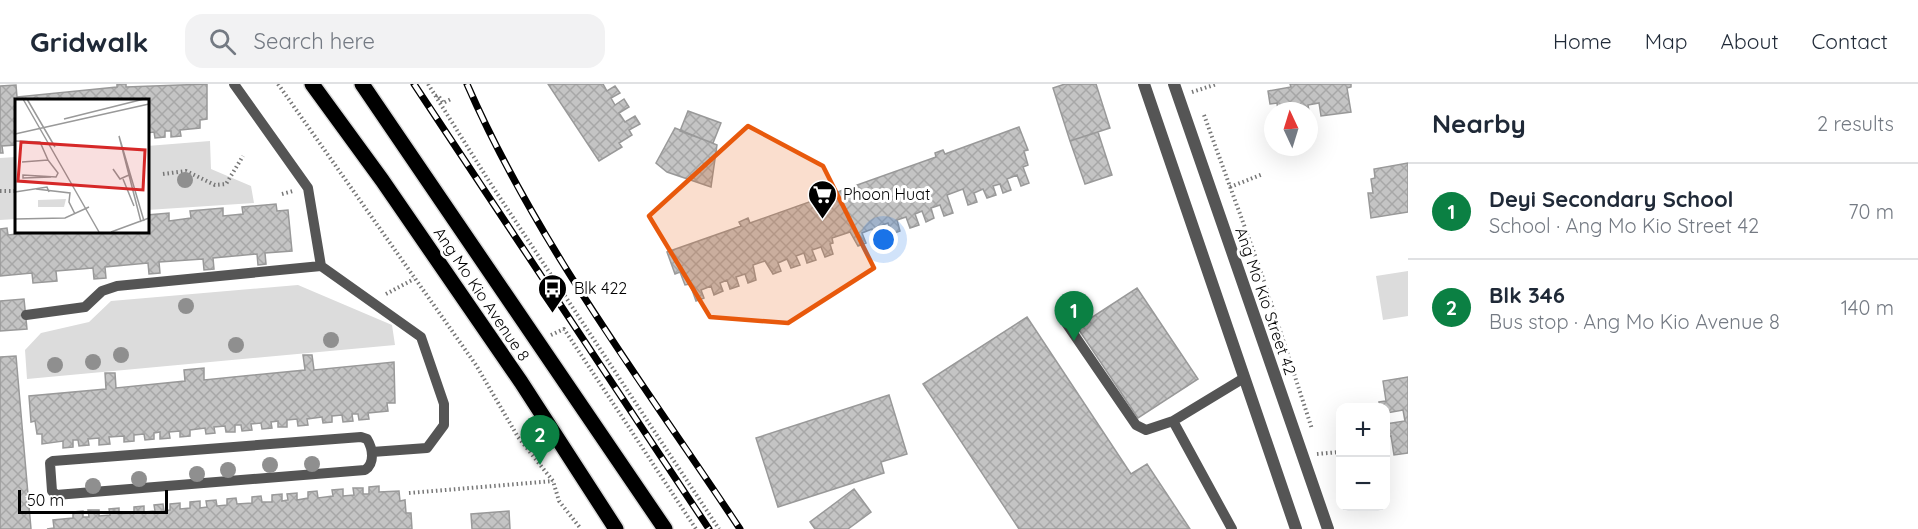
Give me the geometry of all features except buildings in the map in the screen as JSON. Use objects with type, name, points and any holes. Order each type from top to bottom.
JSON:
[{"type":"main road","name":"Ang Mo Kio Avenue 8","points":[[312,84],[382,180],[521,382],[616,529]]},
{"type":"main road","name":"Ang Mo Kio Avenue 8","points":[[362,84],[665,529]]},
{"type":"street","points":[[1144,84],[1296,529]]},
{"type":"street","name":"Ang Mo Kio Street 42","points":[[1174,84],[1328,529]]},
{"type":"lane","points":[[234,84],[308,188],[321,266]]},
{"type":"lane","points":[[26,315],[85,307],[102,291],[117,286],[321,266],[421,337],[444,404],[444,425],[427,448],[372,452]]},
{"type":"lane","points":[[1064,320],[1136,425],[1146,430],[1173,421],[1244,378]]},
{"type":"lane","points":[[1173,421],[1232,529]]},
{"type":"lane","points":[[361,437],[367,439],[372,452],[372,461],[365,470],[56,495],[52,491],[50,463],[53,460],[361,437]]},
{"type":"path","points":[[278,84],[476,365],[518,437],[553,481],[559,501],[581,529]]},
{"type":"path","points":[[428,84],[487,178],[719,529]]},
{"type":"path","points":[[1193,84],[1197,98]]},
{"type":"path","points":[[1199,90],[1218,84]]},
{"type":"path","points":[[436,96],[438,95],[443,102],[451,99]]},
{"type":"path","points":[[1202,109],[1260,269],[1313,431]]},
{"type":"path","points":[[163,174],[186,171],[215,185],[226,184],[243,156]]},
{"type":"path","points":[[1238,184],[1263,174]]},
{"type":"path","points":[[380,297],[414,279]]},
{"type":"path","points":[[539,343],[564,329],[696,529]]},
{"type":"path","points":[[1317,442],[1324,464]]},
{"type":"path","points":[[409,493],[553,481]]},
{"type":"highlighted area","points":[[748,126],[823,166],[874,268],[788,323],[710,317],[649,216]]},
{"type":"shaded area","points":[[210,141],[211,169],[251,186],[254,203],[148,210],[148,146]]},
{"type":"shaded area","points":[[15,157],[15,219],[0,220],[0,158]]},
{"type":"shaded area","points":[[1408,271],[1408,316],[1383,320],[1376,276]]},
{"type":"shaded area","points":[[298,285],[392,325],[395,345],[27,379],[25,350],[41,333],[89,322],[111,301]]},
{"type":"railway","points":[[414,84],[709,529]]},
{"type":"railway","points":[[467,84],[495,143],[559,257],[630,367],[740,529]]},
{"type":"place","name":"Phoon Huat","points":[[822,220]]},
{"type":"place","name":"Blk 422","points":[[553,314]]},
{"type":"place","name":"Deyi Secondary School","points":[[1074,341]]},
{"type":"place","name":"Blk 346","points":[[540,465]]}]
